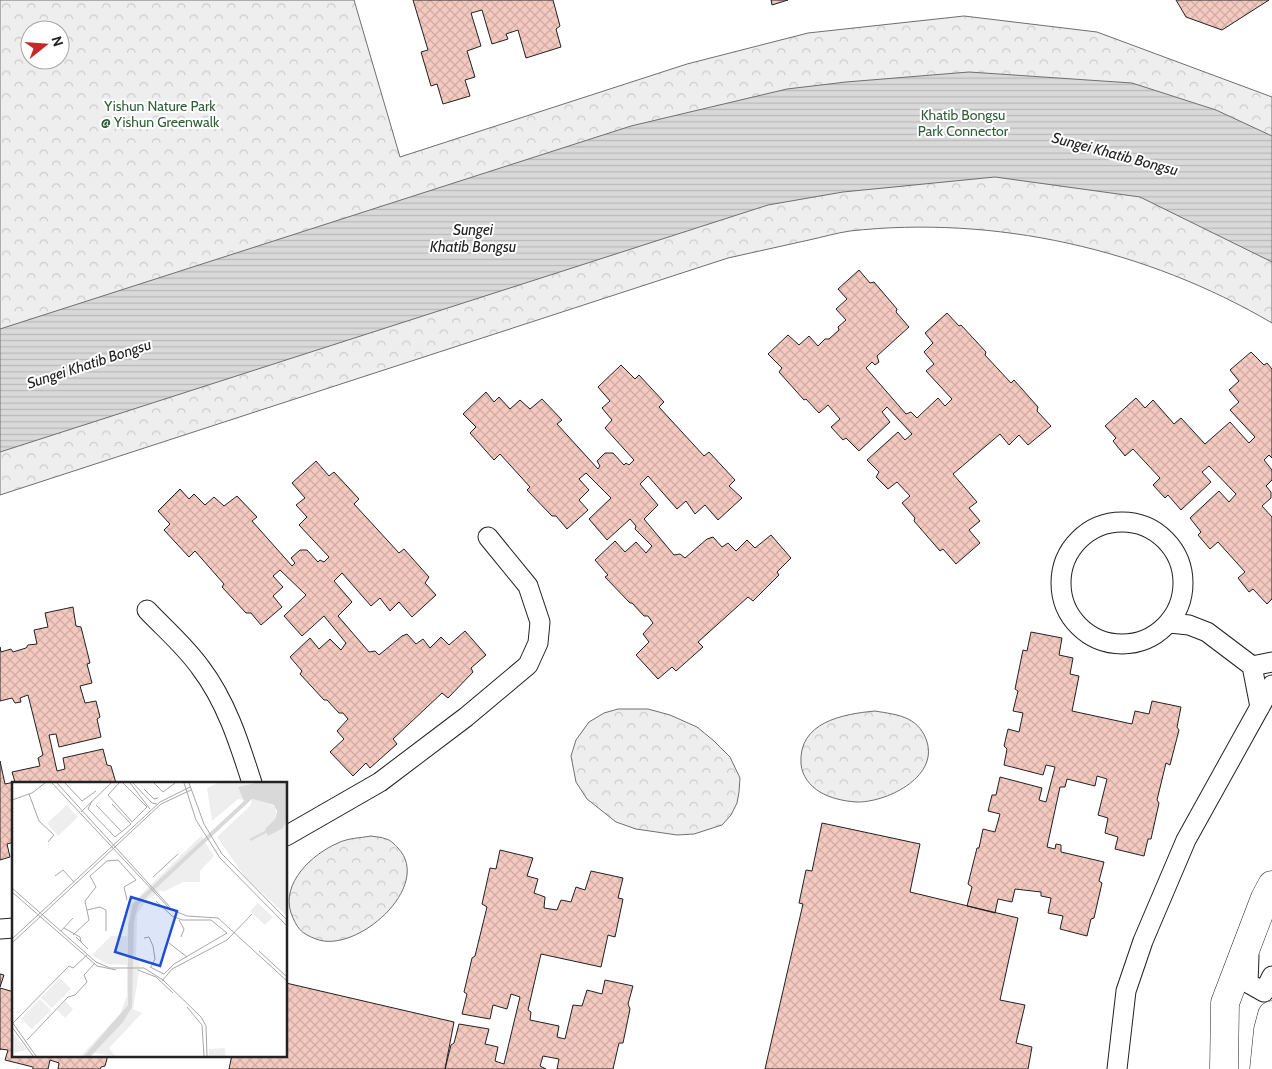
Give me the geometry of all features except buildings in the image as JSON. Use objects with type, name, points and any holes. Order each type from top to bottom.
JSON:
[{"type":"main road","points":[[1224,1069],[1225,1003],[1265,898],[1272,885]]},
{"type":"main road","points":[[1264,1069],[1268,1030],[1272,1015]]},
{"type":"lane","points":[[1110,522],[1132,522],[1152,529],[1168,542],[1180,561],[1184,582],[1183,592],[1181,604],[1170,622],[1154,637],[1134,644],[1112,644],[1093,638],[1076,624],[1064,606],[1060,584],[1063,563],[1074,544],[1090,530],[1110,522]]},
{"type":"lane","points":[[288,835],[380,782],[466,717],[528,665],[538,643],[540,622],[528,586],[488,537]]},
{"type":"lane","points":[[1183,592],[1207,632]]},
{"type":"lane","points":[[148,610],[200,666],[222,702],[239,741],[252,782]]},
{"type":"lane","points":[[1170,622],[1189,625],[1207,632],[1252,666],[1266,711]]},
{"type":"lane","points":[[1252,666],[1272,662]]},
{"type":"lane","points":[[1117,1069],[1126,991],[1143,941],[1186,840],[1266,711],[1272,686]]},
{"type":"lane","points":[[1249,941],[1248,983],[1264,992],[1272,976]]},
{"type":"green space","name":"Khatib Bongsu Park Connector","points":[[0,0],[354,0],[400,157],[687,64],[808,33],[964,16],[1097,32],[1272,97],[1272,323],[1224,297],[1173,275],[1121,257],[1068,243],[1014,234],[959,228],[905,227],[850,231],[728,258],[0,495]]},
{"type":"green space","points":[[618,709],[648,709],[670,715],[697,727],[730,757],[740,778],[739,792],[737,803],[731,815],[722,825],[694,834],[677,835],[636,829],[616,822],[587,799],[576,782],[571,756],[576,740],[589,722],[604,713]]},
{"type":"green space","points":[[875,711],[904,717],[918,726],[927,742],[928,755],[925,767],[906,786],[894,793],[868,801],[842,800],[816,790],[807,780],[801,764],[802,750],[807,738],[825,723],[837,718]]},
{"type":"green space","points":[[371,836],[391,841],[398,848],[406,863],[406,880],[398,898],[386,914],[369,927],[351,937],[332,941],[316,939],[306,935],[297,926],[291,913],[289,902],[290,891],[301,871],[318,854],[342,841]]},
{"type":"water","name":"Sungei Khatib Bongsu","points":[[969,72],[1132,83],[1216,110],[1272,136],[1272,262],[1140,197],[995,177],[843,192],[768,205],[0,452],[0,329],[631,126],[787,89]]},
{"type":"park label","name":"Yishun Nature Park @ Yishun Greenwalk","points":[[160,114]]}]
